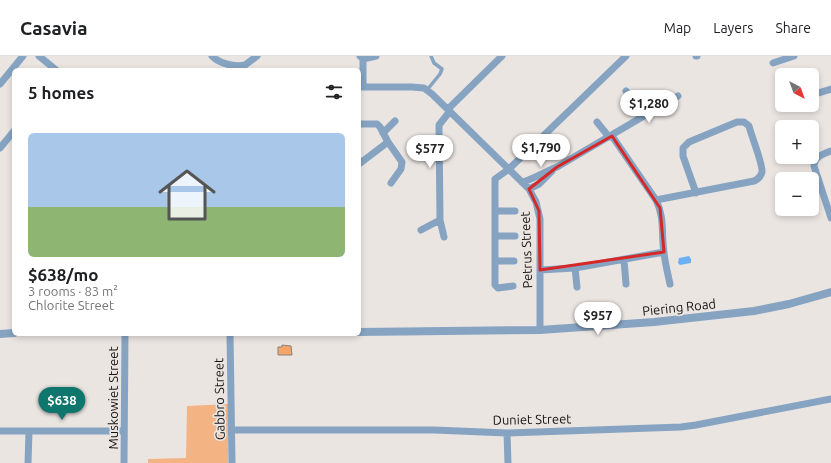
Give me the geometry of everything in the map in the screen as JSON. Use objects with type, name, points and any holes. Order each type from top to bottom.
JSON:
[{"type":"street","points":[[13,68],[23,56]]},
{"type":"street","points":[[39,56],[54,68]]},
{"type":"street","points":[[212,56],[217,60],[244,68],[258,56]]},
{"type":"street","points":[[376,56],[361,57],[361,87],[412,87],[424,88],[427,90]]},
{"type":"street","points":[[444,237],[440,220],[439,125],[449,110],[502,56]]},
{"type":"street","points":[[513,286],[496,287],[495,180],[509,169],[626,56]]},
{"type":"street","points":[[774,63],[794,56]]},
{"type":"street","points":[[0,84],[12,69]]},
{"type":"street","points":[[819,93],[831,89]]},
{"type":"street","name":"Petrus Street","points":[[427,90],[509,169],[534,196],[539,210],[540,330]]},
{"type":"street","points":[[626,91],[645,115]]},
{"type":"street","points":[[522,182],[530,180],[556,167],[678,96]]},
{"type":"street","points":[[383,133],[395,121]]},
{"type":"street","points":[[597,122],[610,136],[656,200],[662,217],[664,252],[670,284]]},
{"type":"street","points":[[656,200],[696,193],[754,181],[761,176],[762,169],[748,126],[744,122],[737,122],[695,139],[683,148],[683,156],[696,193]]},
{"type":"street","points":[[361,124],[377,124],[402,162],[401,169],[391,183]]},
{"type":"street","points":[[0,148],[12,133]]},
{"type":"street","points":[[361,162],[388,142]]},
{"type":"street","points":[[831,151],[816,158],[814,166],[831,218]]},
{"type":"street","points":[[529,189],[538,184],[556,167]]},
{"type":"street","points":[[496,211],[515,211]]},
{"type":"street","points":[[420,230],[440,220]]},
{"type":"street","points":[[496,236],[515,236]]},
{"type":"street","points":[[540,270],[575,268],[664,252]]},
{"type":"street","points":[[624,260],[626,284]]},
{"type":"street","points":[[496,261],[514,261]]},
{"type":"street","points":[[575,268],[577,287]]},
{"type":"street","name":"Piering Road","points":[[361,332],[540,330],[654,322],[754,311],[789,304],[831,292]]},
{"type":"street","points":[[0,334],[12,333]]},
{"type":"street","name":"Muskowiet Street","points":[[124,463],[125,336]]},
{"type":"street","name":"Gabbro Street","points":[[230,336],[232,463]]},
{"type":"street","name":"Duniet Street","points":[[232,430],[434,430],[507,433],[689,426],[831,400]]},
{"type":"street","points":[[0,431],[124,431]]},
{"type":"street","points":[[28,463],[29,431]]},
{"type":"street","points":[[507,433],[508,463]]},
{"type":"lane","points":[[427,90],[442,70],[434,63],[431,56]]},
{"type":"highlighted area","points":[[612,136],[660,208],[664,252],[540,270],[539,211],[529,189],[557,167]]},
{"type":"shaded area","points":[[228,404],[228,463],[148,463],[148,459],[186,458],[187,406]]},
{"type":"water","points":[[689,256],[691,263],[680,265],[678,263],[679,258]]},
{"type":"building","points":[[282,345],[291,346],[292,355],[278,355],[278,347],[282,347]]}]
